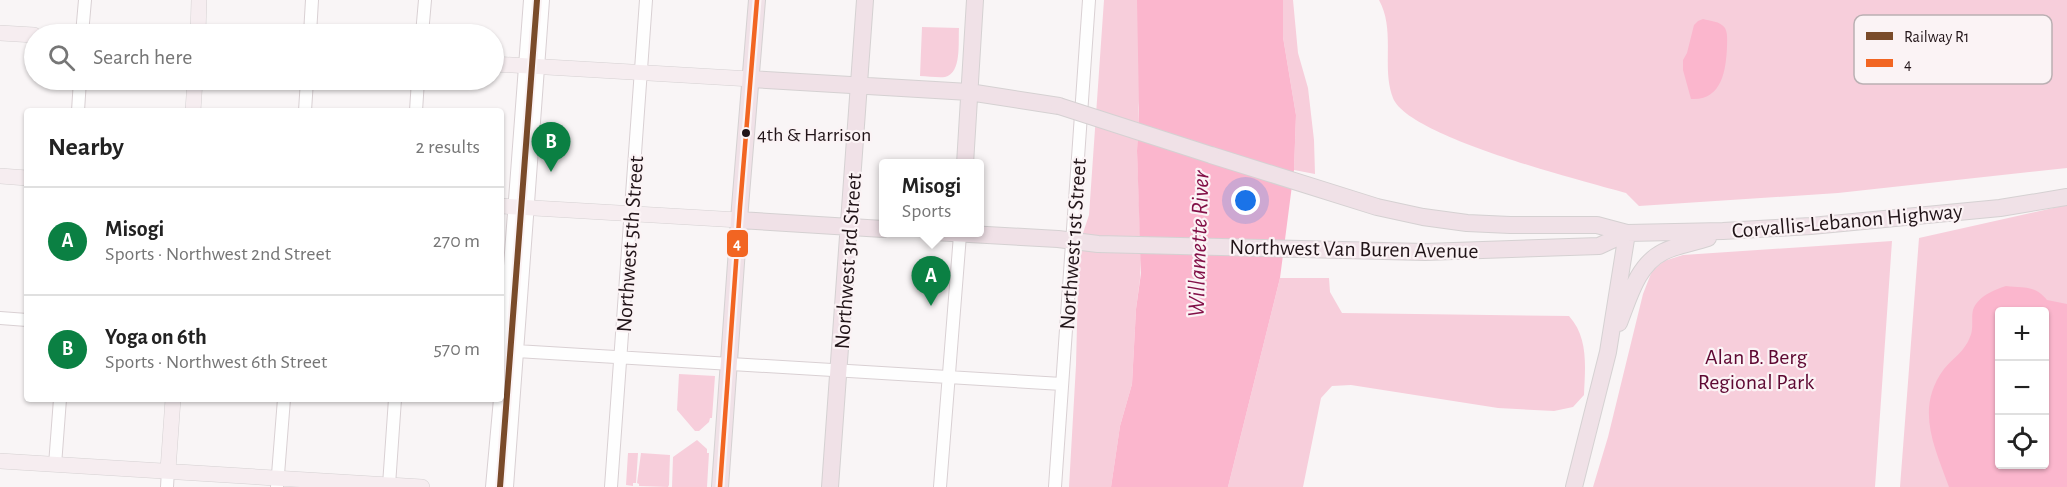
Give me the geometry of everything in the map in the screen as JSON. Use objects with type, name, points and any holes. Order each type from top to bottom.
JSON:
[{"type":"highway","points":[[720,487],[757,0]]},
{"type":"highway","name":"Northwest 3rd Street","points":[[830,487],[865,0]]},
{"type":"highway","points":[[964,159],[975,0]]},
{"type":"highway","points":[[751,79],[969,92],[1059,106],[1377,207],[1467,223],[1597,225],[1627,233],[1608,352],[1574,487]]},
{"type":"highway","name":"Corvallis-Lebanon Highway","points":[[1627,233],[1810,226],[2000,208],[2067,197]]},
{"type":"highway","points":[[739,220],[879,229]]},
{"type":"highway","points":[[1608,352],[1635,283],[1647,264],[1663,252],[1723,231]]},
{"type":"highway","name":"Northwest Van Buren Avenue","points":[[984,235],[1014,236],[1071,251],[1098,244],[1425,252],[1599,246],[1627,233]]},
{"type":"main road","points":[[198,24],[199,0]]},
{"type":"main road","points":[[0,33],[24,34]]},
{"type":"main road","points":[[504,65],[751,79]]},
{"type":"main road","points":[[193,108],[194,90]]},
{"type":"main road","points":[[0,176],[24,178]]},
{"type":"main road","points":[[514,207],[739,220]]},
{"type":"main road","points":[[168,470],[173,402]]},
{"type":"main road","points":[[0,461],[168,470],[278,482],[422,487]]},
{"type":"street","points":[[83,24],[85,0]]},
{"type":"street","points":[[311,24],[312,0]]},
{"type":"street","points":[[423,24],[425,0]]},
{"type":"street","points":[[530,0],[532,66]]},
{"type":"street","points":[[507,487],[507,350],[514,207],[543,0]]},
{"type":"street","name":"Northwest 5th Street","points":[[610,487],[632,214],[646,0]]},
{"type":"street","name":"Northwest 1st Street","points":[[1055,487],[1089,0]]},
{"type":"street","points":[[78,108],[79,90]]},
{"type":"street","points":[[304,108],[306,90]]},
{"type":"street","points":[[416,108],[417,90]]},
{"type":"street","points":[[940,487],[960,237]]},
{"type":"street","points":[[0,318],[24,320]]},
{"type":"street","points":[[507,350],[1062,384]]},
{"type":"street","points":[[504,368],[507,350]]},
{"type":"street","points":[[56,465],[60,402]]},
{"type":"street","points":[[278,482],[284,402]]},
{"type":"street","points":[[389,485],[395,402]]},
{"type":"street","points":[[492,487],[500,402]]},
{"type":"street","points":[[167,487],[168,470]]},
{"type":"green space","points":[[1104,0],[1143,0],[1137,151],[1140,279],[1132,384],[1120,426],[1111,487],[1069,487],[1076,365],[1079,245],[1089,215]]},
{"type":"green space","points":[[1283,0],[1293,0],[1298,53],[1308,88],[1315,174],[1294,170],[1296,115],[1283,37]]},
{"type":"green space","points":[[1379,0],[2067,0],[2067,168],[1838,193],[1639,206],[1626,193],[1499,156],[1430,128],[1406,113],[1393,98],[1390,86],[1388,36],[1384,12]]},
{"type":"green space","points":[[922,27],[959,28],[957,63],[954,70],[945,77],[920,76]]},
{"type":"green space","points":[[2067,205],[2067,487],[1900,487],[1919,238]]},
{"type":"green space","name":"Alan B. Berg Regional Park","points":[[1892,241],[1875,487],[1593,487],[1608,437],[1643,294],[1652,271],[1664,261],[1683,255]]},
{"type":"green space","points":[[1280,278],[1329,278],[1330,292],[1342,313],[1569,316],[1583,344],[1584,395],[1573,407],[1554,411],[1498,408],[1351,385],[1332,386],[1321,398],[1303,487],[1228,487]]},
{"type":"green space","points":[[679,374],[715,376],[712,418],[699,431],[695,431],[677,410]]},
{"type":"green space","points":[[697,440],[709,453],[707,487],[672,487],[673,457]]},
{"type":"green space","points":[[628,453],[638,453],[636,483],[633,483],[633,486],[626,485]]},
{"type":"green space","points":[[641,453],[670,455],[668,487],[639,486],[637,483]]},
{"type":"water","name":"Willamette River","points":[[1137,0],[1283,0],[1283,37],[1296,115],[1294,170],[1280,278],[1228,487],[1111,487],[1120,426],[1132,384],[1136,309],[1141,273],[1137,151],[1139,108]]},
{"type":"water","points":[[1703,19],[1718,23],[1725,28],[1727,40],[1725,65],[1720,82],[1710,95],[1691,99],[1683,70],[1683,60],[1694,25]]},
{"type":"water","points":[[2006,286],[2029,288],[2043,295],[2047,300],[2067,304],[2067,487],[1949,487],[1933,442],[1929,413],[1930,398],[1944,369],[1968,342],[1973,310],[1987,294]]},
{"type":"rail line","name":"R1","points":[[500,487],[537,0]]},
{"type":"transit line","name":"4","points":[[720,487],[757,0]]},
{"type":"place","name":"4th & Harrison","points":[[746,133]]},
{"type":"place","name":"Yoga on 6th","points":[[551,172]]},
{"type":"place","name":"Misogi","points":[[931,306]]}]
